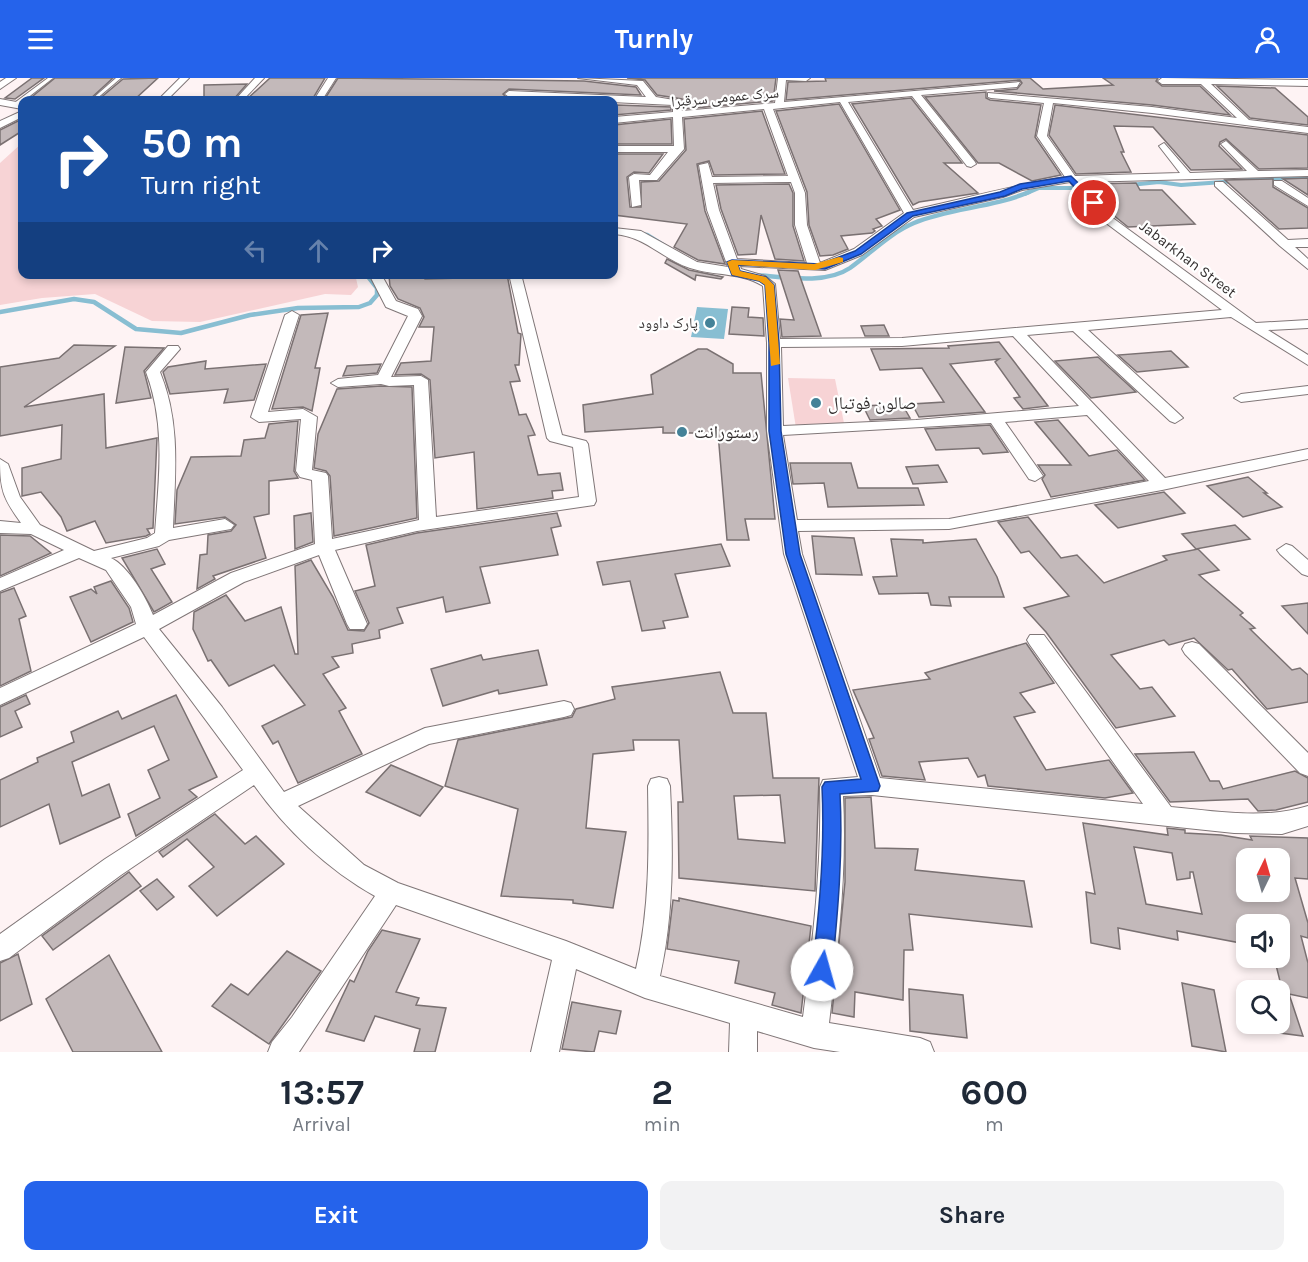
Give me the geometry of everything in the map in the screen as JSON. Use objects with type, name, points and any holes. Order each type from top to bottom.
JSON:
[{"type":"street","points":[[0,86],[12,78]]},
{"type":"street","points":[[166,96],[185,78]]},
{"type":"street","points":[[243,96],[260,78]]},
{"type":"street","points":[[321,96],[332,78]]},
{"type":"street","points":[[582,78],[640,83],[653,99]]},
{"type":"street","points":[[782,78],[779,103],[784,106]]},
{"type":"street","points":[[789,78],[806,78]]},
{"type":"street","points":[[1007,78],[1049,101]]},
{"type":"street","points":[[1162,81],[1302,83]]},
{"type":"street","points":[[1203,81],[1246,122]]},
{"type":"street","name":"سرک عمومی سرقبرا","points":[[618,120],[1017,84]]},
{"type":"street","points":[[954,91],[1152,110],[1308,130]]},
{"type":"street","points":[[509,93],[581,96]]},
{"type":"street","points":[[915,94],[971,164]]},
{"type":"street","points":[[618,98],[677,103],[680,115],[680,148],[675,150],[652,178],[634,177],[636,206]]},
{"type":"street","points":[[843,100],[860,133],[887,172],[910,214]]},
{"type":"street","name":"Jabarkhan Street","points":[[1049,101],[1042,136],[1071,178],[1106,218],[1234,314],[1308,361]]},
{"type":"street","points":[[0,102],[18,106]]},
{"type":"street","points":[[768,108],[800,193],[801,225],[815,267]]},
{"type":"street","points":[[0,125],[18,116]]},
{"type":"street","points":[[1226,144],[1255,174]]},
{"type":"street","points":[[1164,146],[1188,177]]},
{"type":"street","points":[[618,149],[675,150]]},
{"type":"street","points":[[704,165],[713,210],[734,268],[762,279],[769,285],[774,343],[775,431],[787,526],[793,554],[872,786]]},
{"type":"street","points":[[618,231],[637,233],[656,242],[679,259],[695,266],[815,267],[858,252],[910,214],[1002,194],[1020,187],[1071,178],[1308,173]]},
{"type":"street","points":[[707,180],[793,179]]},
{"type":"street","points":[[1278,183],[1308,203]]},
{"type":"street","points":[[1082,188],[1308,183]]},
{"type":"street","points":[[1219,184],[1308,266]]},
{"type":"street","points":[[1284,244],[1308,243]]},
{"type":"street","points":[[378,279],[391,304],[413,312],[415,316],[383,379]]},
{"type":"street","points":[[0,697],[147,627],[196,598],[250,572],[324,546],[428,522],[588,501],[580,444],[555,438],[516,279]]},
{"type":"street","points":[[774,343],[902,342],[1234,314]]},
{"type":"street","points":[[291,315],[259,417],[303,414],[309,417],[304,471],[306,474],[320,476],[324,546],[357,624]]},
{"type":"street","points":[[1253,327],[1308,324]]},
{"type":"street","points":[[1078,328],[1175,418]]},
{"type":"street","points":[[1016,332],[1162,485]]},
{"type":"street","points":[[164,535],[168,420],[162,390],[153,372],[173,349]]},
{"type":"street","points":[[338,383],[383,379],[389,382],[421,380],[428,522]]},
{"type":"street","points":[[1241,398],[1308,390]]},
{"type":"street","points":[[775,431],[996,420],[1090,410]]},
{"type":"street","points":[[996,420],[1035,476]]},
{"type":"street","points":[[787,526],[949,524],[1162,485],[1308,454]]},
{"type":"street","points":[[0,464],[12,498],[34,529]]},
{"type":"street","points":[[0,585],[86,554],[153,542],[164,535],[225,525]]},
{"type":"street","points":[[0,527],[34,529],[112,566],[140,606],[147,627],[280,804],[356,873],[391,892],[566,953],[645,985],[814,1034],[920,1052]]},
{"type":"street","points":[[1286,550],[1308,570]]},
{"type":"street","points":[[1037,640],[1165,816]]},
{"type":"street","points":[[1192,649],[1308,767]]},
{"type":"street","points":[[280,804],[425,736],[564,709]]},
{"type":"street","points":[[0,949],[113,867],[257,772]]},
{"type":"street","points":[[645,985],[657,933],[662,858],[659,786]]},
{"type":"street","points":[[814,1034],[830,906],[833,836],[831,787],[872,786],[1233,823],[1282,824],[1308,816]]},
{"type":"street","points":[[282,1052],[302,1027],[391,892]]},
{"type":"street","points":[[545,1052],[566,953]]},
{"type":"street","points":[[743,1052],[744,1014]]},
{"type":"lane","points":[[30,96],[51,78]]},
{"type":"lane","points":[[98,96],[119,78]]},
{"type":"shaded area","points":[[18,147],[18,279],[356,279],[358,287],[351,295],[325,294],[200,322],[152,321],[95,294],[42,298],[0,305],[0,163]]},
{"type":"shaded area","name":"صالون فوتبال","points":[[788,378],[835,379],[845,428],[796,428]]},
{"type":"water","name":"پارک داوود","points":[[697,307],[728,309],[724,339],[691,337]]},
{"type":"building","points":[[32,78],[44,78],[15,99],[5,98]]},
{"type":"building","points":[[55,78],[113,78],[93,96],[33,96]]},
{"type":"building","points":[[158,78],[138,96],[103,96],[123,79]]},
{"type":"building","points":[[270,78],[325,78],[314,96],[250,96]]},
{"type":"building","points":[[338,78],[584,81],[636,87],[641,95],[509,89],[503,94],[505,96],[327,96]]},
{"type":"building","points":[[627,78],[776,78],[773,101],[684,109],[682,99],[657,95],[645,80]]},
{"type":"building","points":[[825,78],[1030,78],[1043,89],[1113,85],[1103,78],[1158,78],[1156,81],[1162,86],[1200,86],[1230,115],[1152,105],[994,91],[1017,89],[1022,83],[1020,80],[786,100],[788,82],[826,81]]},
{"type":"building","points":[[247,84],[236,96],[204,96],[204,85]]},
{"type":"building","points":[[1217,86],[1275,88],[1308,117],[1308,125],[1250,118]]},
{"type":"building","points":[[986,92],[986,98],[990,100],[1041,105],[1035,137],[1061,175],[1032,181],[999,163],[978,163],[925,97]]},
{"type":"building","points":[[911,98],[962,163],[944,163],[978,193],[919,202],[913,205],[852,104]]},
{"type":"building","points":[[839,104],[900,210],[876,219],[882,226],[873,229],[875,231],[872,233],[841,236],[848,249],[833,255],[820,256],[809,225],[807,192],[776,111]]},
{"type":"building","points":[[618,105],[671,107],[671,110],[618,115]]},
{"type":"building","points":[[1055,105],[1308,135],[1308,168],[1259,169],[1226,139],[1220,142],[1219,146],[1242,169],[1191,170],[1153,127],[1114,126],[1124,152],[1121,152],[1131,172],[1076,174],[1049,135]]},
{"type":"building","points":[[762,111],[785,174],[714,175],[709,161],[697,164],[705,211],[725,264],[698,260],[674,247],[687,224],[618,215],[618,154],[663,154],[649,173],[634,172],[627,177],[630,207],[641,207],[641,182],[659,181],[686,150],[684,119]]},
{"type":"building","points":[[671,119],[672,144],[618,144],[618,125]]},
{"type":"building","points":[[18,121],[18,134],[0,145],[0,130]]},
{"type":"building","points":[[1308,178],[1308,195],[1283,179]]},
{"type":"building","points":[[1273,179],[1273,187],[1308,208],[1308,228],[1279,229],[1225,180]]},
{"type":"building","points":[[1136,183],[1140,190],[1162,190],[1195,224],[1128,227],[1112,214],[1086,184]]},
{"type":"building","points":[[789,184],[793,193],[793,226],[804,261],[775,259],[761,215],[756,254],[738,255],[721,209],[716,185]]},
{"type":"building","points":[[667,259],[689,270],[723,277],[721,279],[696,275],[695,280],[665,263]]},
{"type":"building","points":[[778,270],[798,271],[821,336],[782,337],[780,319],[794,320]]},
{"type":"building","points":[[389,279],[508,279],[518,333],[521,334],[519,365],[515,365],[520,381],[510,382],[519,415],[526,414],[535,435],[528,436],[538,475],[560,473],[563,490],[552,491],[553,498],[477,509],[474,452],[435,458],[430,380],[421,374],[395,375],[401,363],[431,361],[434,327],[419,327],[424,317],[420,308],[398,299],[390,286]]},
{"type":"building","points":[[732,307],[749,308],[748,317],[763,318],[764,336],[729,334]]},
{"type":"building","points":[[328,313],[315,368],[320,368],[312,411],[303,407],[272,409],[301,315]]},
{"type":"building","points":[[884,325],[889,336],[865,336],[861,326]]},
{"type":"building","points":[[999,342],[1048,406],[1023,409],[1014,398],[1020,397],[995,362],[999,359],[950,364],[985,412],[919,417],[912,404],[944,402],[922,368],[880,370],[871,349],[949,348],[948,346]]},
{"type":"building","points":[[74,345],[115,346],[24,407],[104,394],[106,448],[157,438],[153,528],[147,529],[150,534],[146,536],[106,543],[95,521],[67,531],[61,517],[41,492],[22,496],[22,468],[61,459],[62,425],[0,436],[0,367],[59,358]]},
{"type":"building","points":[[125,347],[164,348],[144,371],[151,398],[116,403]]},
{"type":"building","points":[[698,349],[707,349],[733,364],[733,373],[761,373],[775,519],[745,519],[749,540],[727,540],[718,433],[663,433],[663,427],[585,432],[583,405],[653,394],[651,375]]},
{"type":"building","points":[[1171,351],[1188,367],[1137,372],[1118,355]]},
{"type":"building","points":[[1098,357],[1136,392],[1091,398],[1055,361]]},
{"type":"building","points":[[206,361],[205,369],[266,364],[254,400],[224,403],[228,389],[170,394],[163,372],[168,367]]},
{"type":"building","points":[[381,364],[377,373],[343,376],[347,366]]},
{"type":"building","points":[[381,386],[412,387],[417,518],[334,536],[330,476],[326,471],[314,468],[318,434],[337,389]]},
{"type":"building","points":[[902,404],[910,418],[870,420],[863,406]]},
{"type":"building","points":[[1058,420],[1089,456],[1117,450],[1145,480],[1051,497],[1042,479],[1045,475],[1038,465],[1071,465],[1035,422]]},
{"type":"building","points":[[298,421],[294,471],[298,478],[269,481],[269,514],[254,517],[266,558],[213,576],[215,579],[197,589],[200,555],[207,554],[208,535],[231,531],[236,525],[225,517],[175,524],[177,490],[191,457],[241,456],[244,440],[265,438],[269,424]]},
{"type":"building","points":[[990,425],[1008,452],[983,454],[979,448],[936,450],[925,429]]},
{"type":"building","points":[[790,463],[851,463],[858,488],[918,488],[924,505],[828,507],[824,483],[793,484]]},
{"type":"building","points":[[938,465],[947,482],[913,484],[906,467]]},
{"type":"building","points":[[1248,477],[1282,507],[1243,517],[1207,486]]},
{"type":"building","points":[[1164,492],[1185,513],[1118,528],[1095,505]]},
{"type":"building","points":[[311,513],[313,542],[295,549],[294,516]]},
{"type":"building","points":[[557,513],[561,526],[551,528],[558,555],[480,567],[490,603],[446,612],[443,597],[397,608],[403,623],[379,630],[380,638],[352,644],[353,653],[332,657],[339,667],[323,674],[346,708],[339,711],[362,754],[298,783],[278,741],[273,744],[262,726],[305,705],[274,665],[229,686],[211,660],[208,661],[193,629],[194,612],[226,595],[245,621],[281,607],[295,654],[298,654],[295,566],[311,560],[333,597],[348,630],[364,631],[369,623],[355,591],[375,586],[366,545],[417,533]]},
{"type":"building","points":[[1028,517],[1061,558],[1077,555],[1104,583],[1167,560],[1163,556],[1198,549],[1219,570],[1199,575],[1243,613],[1240,615],[1255,628],[1250,629],[1292,670],[1300,668],[1308,675],[1308,702],[1267,709],[1232,669],[1228,670],[1194,638],[1169,645],[1164,640],[1111,655],[1140,689],[1152,687],[1175,716],[1116,728],[1046,632],[1024,608],[1069,596],[1029,551],[1021,553],[998,522]]},
{"type":"building","points":[[1235,525],[1250,539],[1196,549],[1182,534]]},
{"type":"building","points":[[0,535],[30,536],[51,553],[0,576]]},
{"type":"building","points":[[812,536],[854,538],[862,575],[816,574]]},
{"type":"building","points":[[891,539],[923,540],[923,543],[976,539],[997,577],[1004,597],[949,597],[951,606],[931,605],[928,593],[879,594],[873,577],[897,576]]},
{"type":"building","points":[[721,544],[730,566],[675,574],[688,617],[663,621],[665,628],[642,631],[630,581],[603,585],[597,562]]},
{"type":"building","points":[[157,549],[165,564],[151,569],[172,602],[154,612],[122,558]]},
{"type":"building","points":[[111,581],[129,608],[133,622],[91,642],[70,597],[91,589],[97,594],[94,587]]},
{"type":"building","points":[[14,588],[26,616],[19,619],[31,671],[0,686],[0,593]]},
{"type":"building","points":[[1308,603],[1308,634],[1282,606]]},
{"type":"building","points":[[1026,643],[1054,683],[1020,693],[1035,712],[1014,717],[1046,770],[1109,760],[1133,793],[1105,798],[988,786],[985,775],[978,777],[968,758],[919,762],[925,780],[882,776],[869,739],[874,738],[853,690],[930,679],[925,673]]},
{"type":"building","points":[[538,650],[547,685],[499,694],[498,690],[443,706],[431,669],[481,655],[483,660]]},
{"type":"building","points":[[720,672],[733,713],[766,713],[773,778],[819,778],[815,891],[679,878],[678,802],[683,802],[679,740],[633,740],[634,750],[593,754],[586,828],[626,832],[613,908],[573,903],[573,900],[501,896],[518,809],[445,786],[458,740],[572,717],[576,709],[615,699],[612,687]],"holes":[[[780,795],[785,843],[738,839],[734,796]]]},
{"type":"building","points":[[26,695],[30,704],[15,711],[22,727],[0,737],[0,707]]},
{"type":"building","points":[[176,695],[217,777],[189,790],[197,797],[136,836],[128,814],[160,798],[148,770],[169,760],[154,726],[72,762],[82,796],[109,784],[120,817],[60,844],[49,804],[0,827],[0,780],[38,762],[37,758],[74,742],[71,732],[118,711],[122,719]]},
{"type":"building","points":[[1194,752],[1210,781],[1219,781],[1223,789],[1295,771],[1308,778],[1308,802],[1276,810],[1258,811],[1248,799],[1170,802],[1135,754]]},
{"type":"building","points":[[391,765],[443,787],[420,816],[366,792]]},
{"type":"building","points":[[871,797],[875,848],[918,849],[915,870],[1024,881],[1032,927],[909,914],[913,950],[904,950],[903,1000],[855,992],[854,1017],[832,1013],[845,882],[845,798]]},
{"type":"building","points":[[215,814],[245,844],[256,836],[284,864],[217,916],[189,886],[214,867],[187,839],[163,857],[159,852]]},
{"type":"building","points":[[1083,823],[1168,835],[1167,828],[1185,830],[1185,833],[1252,840],[1250,836],[1308,838],[1308,879],[1295,878],[1308,923],[1308,938],[1301,936],[1308,963],[1308,998],[1290,994],[1290,980],[1280,980],[1277,968],[1290,968],[1290,914],[1236,914],[1236,942],[1177,931],[1178,940],[1118,928],[1120,949],[1091,943],[1086,892],[1095,894]],"holes":[[[1134,847],[1172,853],[1177,880],[1190,878],[1190,872],[1193,872],[1202,914],[1146,904]]]},
{"type":"building","points":[[129,872],[141,886],[53,950],[42,936]]},
{"type":"building","points":[[157,879],[174,897],[157,910],[140,891]]},
{"type":"building","points":[[679,898],[811,926],[801,1013],[772,1005],[775,993],[735,983],[739,961],[667,949],[673,900],[679,901]]},
{"type":"building","points":[[382,930],[420,939],[396,992],[419,998],[416,1005],[446,1008],[435,1052],[414,1052],[420,1029],[375,1016],[364,1041],[326,1031],[350,980],[354,982],[368,951]]},
{"type":"building","points":[[287,951],[321,971],[269,1044],[212,1006],[231,984],[248,995]]},
{"type":"building","points":[[18,954],[32,1004],[0,1021],[0,963]]},
{"type":"building","points":[[109,955],[162,1052],[73,1052],[46,999]]},
{"type":"building","points":[[1182,983],[1214,990],[1226,1052],[1192,1046]]},
{"type":"building","points":[[909,989],[963,995],[967,1038],[910,1031]]},
{"type":"building","points":[[1290,997],[1303,1036],[1288,1034],[1290,1034]]},
{"type":"building","points":[[572,1002],[621,1011],[616,1034],[599,1031],[594,1052],[562,1049]]},
{"type":"waterway","points":[[1130,185],[1159,182],[1181,185],[1308,176]]},
{"type":"waterway","points":[[1025,194],[1039,188],[1098,188]]},
{"type":"waterway","points":[[755,275],[804,279],[829,277],[850,268],[897,232],[914,223],[1029,192]]},
{"type":"waterway","points":[[618,231],[647,235],[676,253]]},
{"type":"waterway","points":[[0,312],[74,299],[94,302],[136,329],[181,333],[250,315],[298,308],[359,307],[370,303],[377,295],[377,288],[370,279]]},
{"type":"slow traffic","points":[[774,364],[769,285],[762,279],[736,273],[732,262],[822,267],[839,260]]},
{"type":"place","name":"پارک داوود","points":[[710,323]]},
{"type":"place","name":"صالون فوتبال","points":[[816,403]]},
{"type":"place","name":"رستورانت","points":[[682,432]]},
{"type":"route","points":[[822,970],[830,906],[833,836],[831,787],[837,784],[872,786],[793,554],[787,526],[775,431],[774,343],[769,285],[762,279],[736,273],[732,262],[822,267],[858,252],[910,214],[1002,194],[1020,187],[1071,178],[1094,203]]}]
